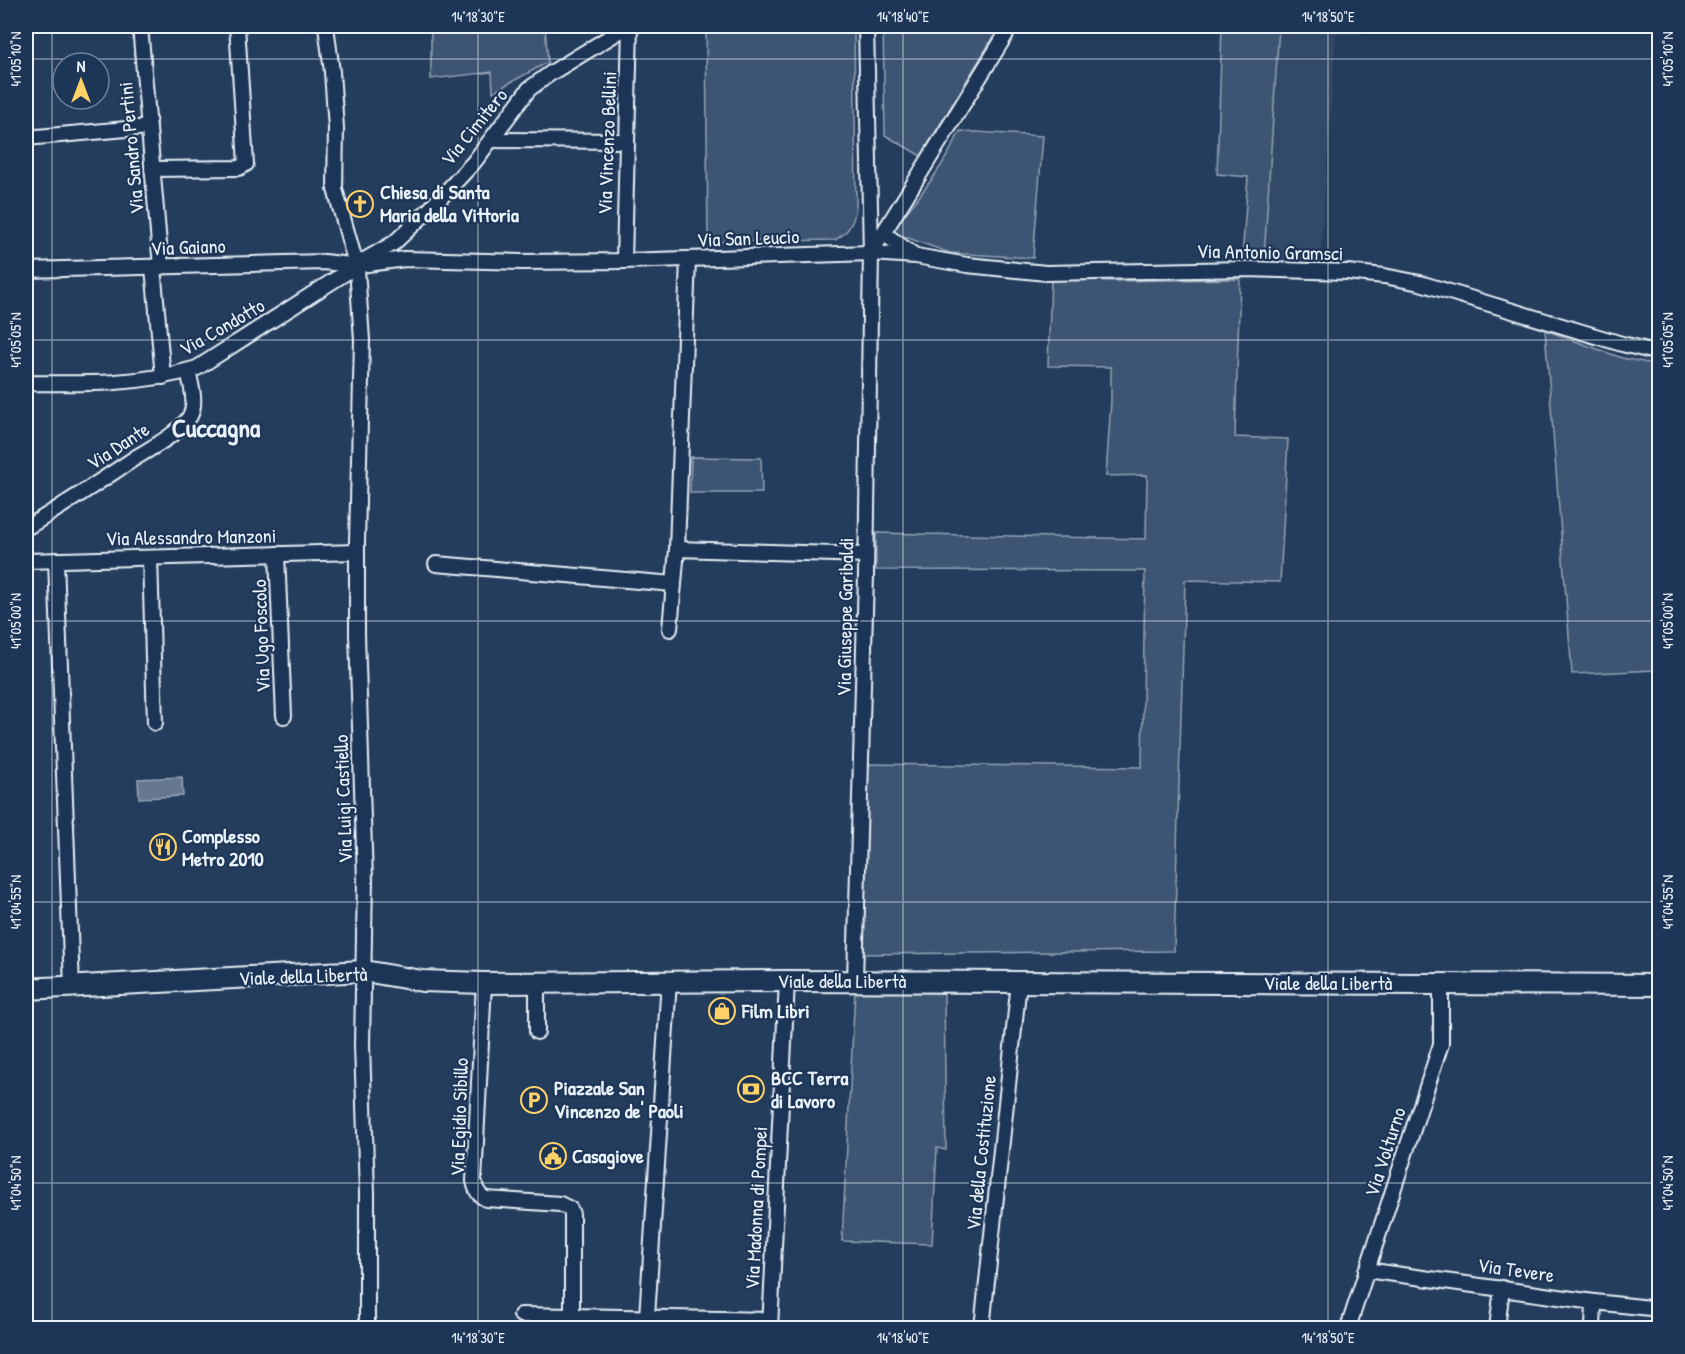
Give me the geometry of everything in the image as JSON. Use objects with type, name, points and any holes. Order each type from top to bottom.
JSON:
[{"type":"street","name":"Via Sandro Pertini","points":[[140,26],[152,169],[163,377]]},
{"type":"street","points":[[152,169],[239,168],[246,164],[237,26]]},
{"type":"street","name":"Via Luigi Castiello","points":[[326,26],[336,128],[335,189],[356,265],[362,340],[357,634],[365,880],[362,1045],[367,1193],[367,1329]]},
{"type":"street","name":"Via Cimitero","points":[[356,265],[394,243],[431,208],[474,162],[529,89],[551,73],[629,26]]},
{"type":"street","name":"Via Vincenzo Bellini","points":[[624,261],[629,26]]},
{"type":"street","points":[[866,26],[871,253]]},
{"type":"street","points":[[871,253],[1011,26]]},
{"type":"street","points":[[26,138],[148,127]]},
{"type":"street","points":[[491,140],[627,141]]},
{"type":"street","points":[[883,233],[915,256]]},
{"type":"street","name":"Via San Leucio","points":[[356,265],[405,259],[522,262],[624,261],[871,253]]},
{"type":"street","name":"Via Antonio Gramsci","points":[[871,253],[915,256],[967,265],[1046,273],[1247,269],[1347,272],[1384,276],[1420,283],[1659,353]]},
{"type":"street","name":"Via Giuseppe Garibaldi","points":[[855,981],[871,253]]},
{"type":"street","points":[[670,629],[677,549],[688,259]]},
{"type":"street","name":"Via Gaiano","points":[[26,270],[324,262],[356,265]]},
{"type":"street","name":"Via Condotto","points":[[26,383],[126,382],[163,377],[197,368],[356,265]]},
{"type":"street","name":"Via Dante","points":[[26,528],[148,450],[182,425],[190,416],[193,405],[188,371]]},
{"type":"street","points":[[677,549],[866,555]]},
{"type":"street","name":"Via Alessandro Manzoni","points":[[26,561],[357,552]]},
{"type":"street","name":"Via Ugo Foscolo","points":[[277,554],[284,716]]},
{"type":"street","points":[[150,558],[155,723]]},
{"type":"street","points":[[56,560],[72,987]]},
{"type":"street","points":[[436,564],[674,584]]},
{"type":"street","name":"Viale della Libertà","points":[[26,988],[364,971],[422,981],[484,983],[855,981],[1659,985]]},
{"type":"street","points":[[647,1317],[669,981]]},
{"type":"street","name":"Via Madonna di Pompei","points":[[770,1324],[787,981]]},
{"type":"street","points":[[537,982],[537,1032]]},
{"type":"street","name":"Via della Costituzione","points":[[982,1329],[1019,982]]},
{"type":"street","name":"Via Egidio Sibillo","points":[[484,983],[474,1181],[479,1195],[486,1199],[520,1196],[560,1204],[570,1209],[572,1214],[572,1316]]},
{"type":"street","name":"Via Volturno","points":[[1348,1329],[1441,1044],[1441,984]]},
{"type":"street","name":"Via Tevere","points":[[1366,1270],[1659,1309]]},
{"type":"street","points":[[1497,1329],[1502,1288]]},
{"type":"street","points":[[1593,1329],[1594,1302]]},
{"type":"street","points":[[521,1315],[647,1317],[770,1324]]},
{"type":"shaded area","points":[[431,26],[545,26],[548,62],[493,92],[492,72],[431,79]]},
{"type":"shaded area","points":[[706,26],[854,26],[856,207],[850,226],[835,240],[708,242]]},
{"type":"shaded area","points":[[883,26],[1000,26],[921,156],[885,135]]},
{"type":"shaded area","points":[[1222,26],[1279,26],[1264,257],[1242,258],[1248,177],[1217,174]]},
{"type":"shaded area","points":[[1279,26],[1363,26],[1363,34],[1336,34],[1320,260],[1264,257]]},
{"type":"shaded area","points":[[960,131],[1043,136],[1033,258],[950,253],[891,232],[938,171]]},
{"type":"shaded area","points":[[1051,277],[1111,281],[1240,279],[1235,437],[1288,439],[1280,582],[1185,580],[1174,951],[856,954],[861,764],[1142,767],[1145,571],[876,570],[876,533],[1146,539],[1147,475],[1106,476],[1111,367],[1048,366]]},
{"type":"shaded area","points":[[1545,330],[1622,358],[1659,365],[1656,670],[1572,674]]},
{"type":"shaded area","points":[[691,457],[761,458],[762,493],[690,493]]},
{"type":"shaded area","points":[[182,777],[183,796],[139,798],[138,779]]},
{"type":"shaded area","points":[[855,991],[944,993],[946,1150],[937,1148],[932,1244],[842,1241]]},
{"type":"place","name":"Chiesa di Santa Maria della Vittoria","points":[[360,204]]},
{"type":"place","name":"Complesso Metro 2010","points":[[163,847]]},
{"type":"place","name":"Film Libri","points":[[722,1011]]},
{"type":"place","name":"BCC Terra di Lavoro","points":[[751,1089]]},
{"type":"place","name":"Piazzale San Vincenzo de' Paoli","points":[[534,1100]]},
{"type":"place","name":"Casagiove","points":[[553,1156]]},
{"type":"district","name":"Cuccagna","points":[[216,428]]}]
